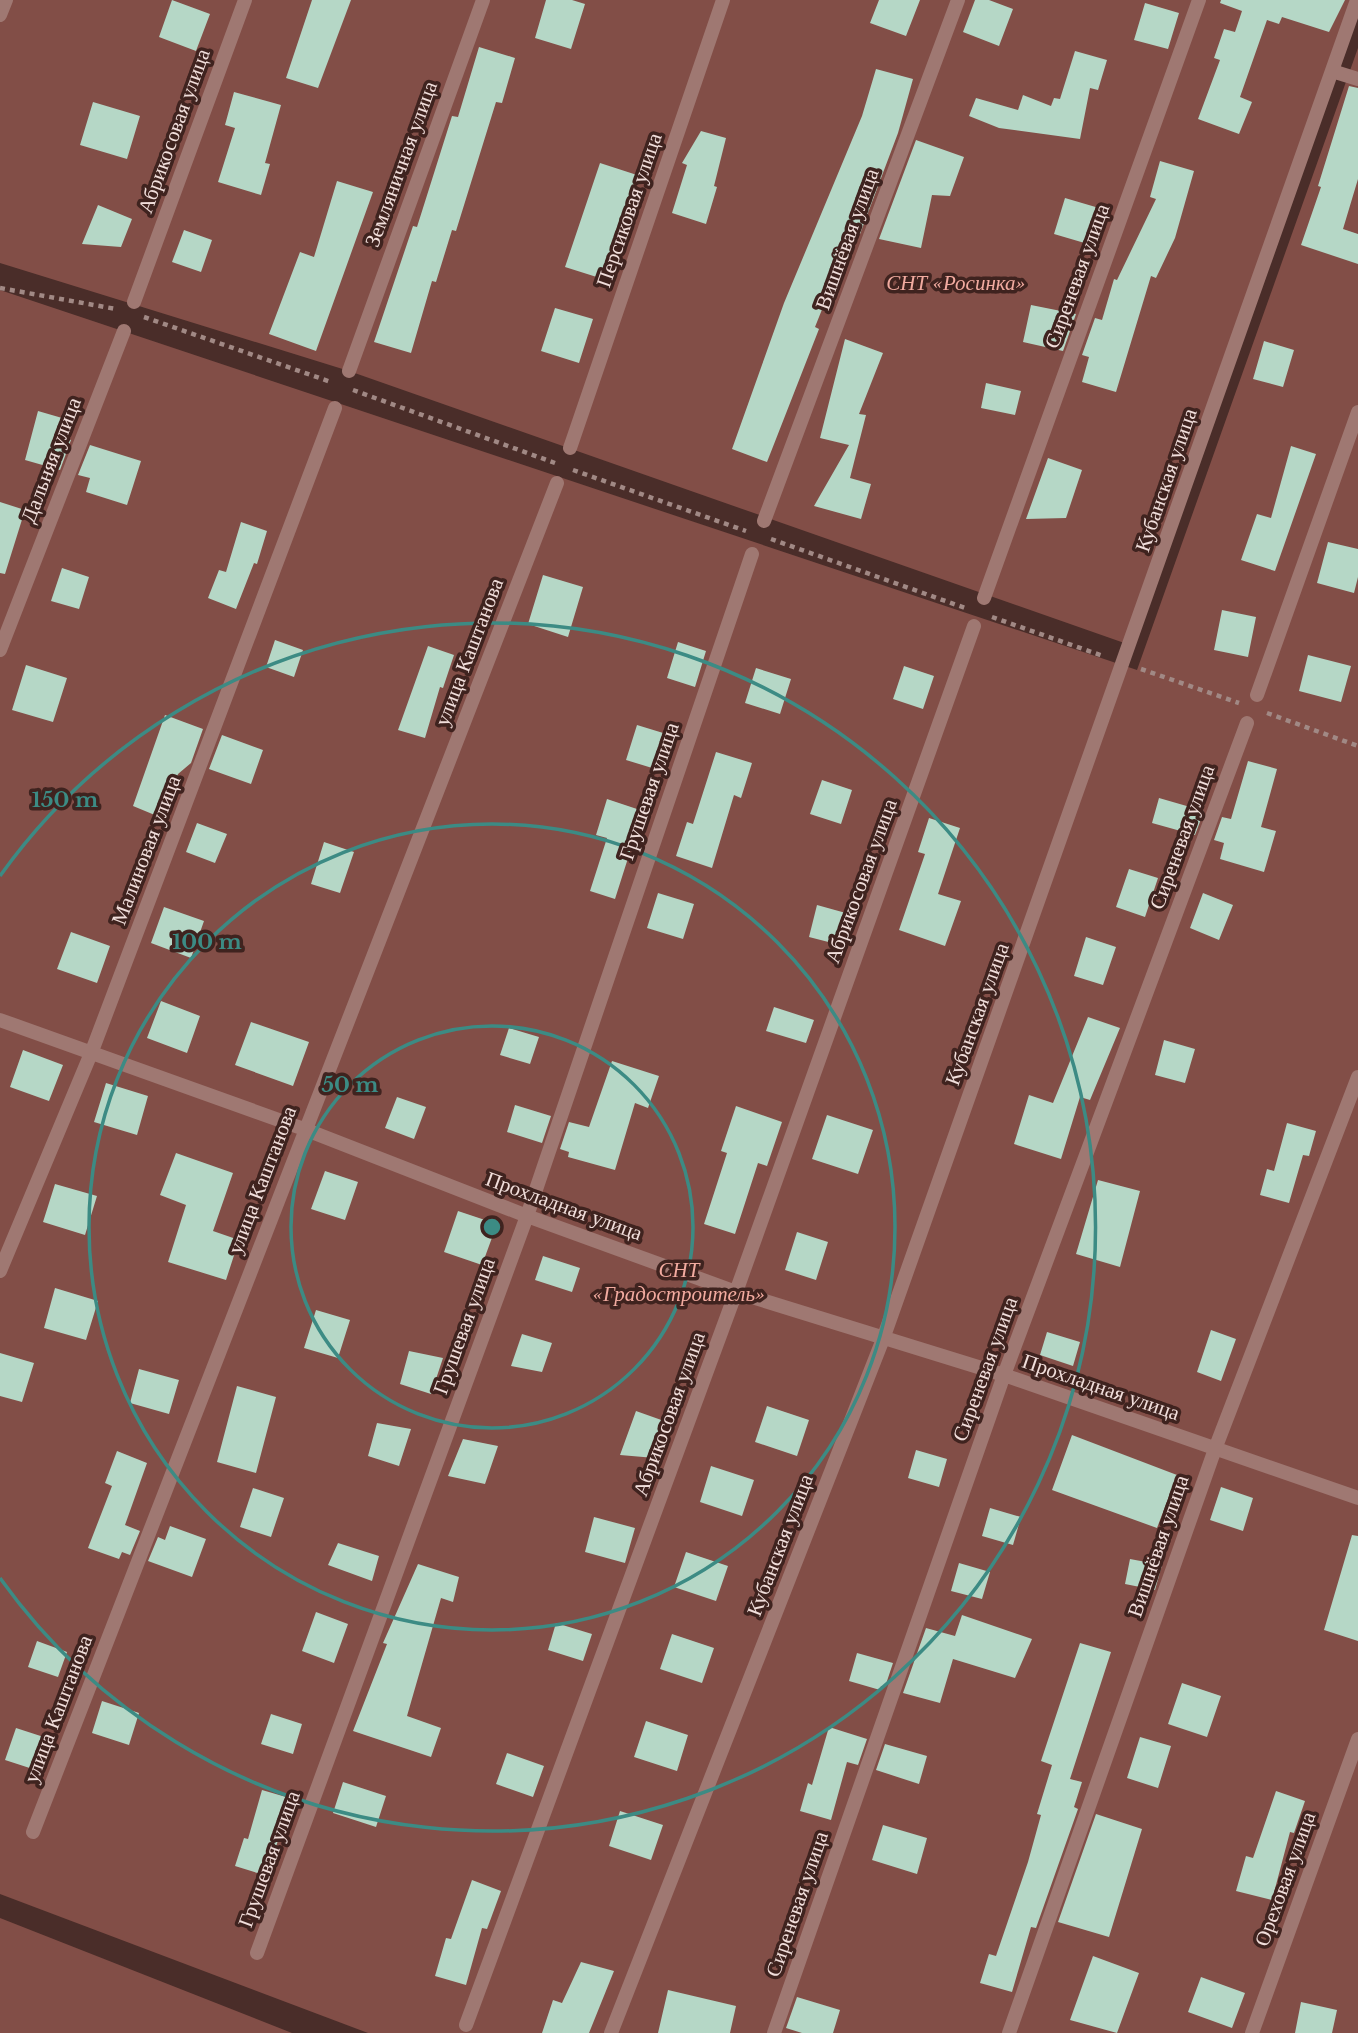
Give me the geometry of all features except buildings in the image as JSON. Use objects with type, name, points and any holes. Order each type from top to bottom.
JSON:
[{"type":"street","points":[[0,15],[6,0]]},
{"type":"street","name":"Абрикосовая улица","points":[[133,307],[245,0]]},
{"type":"street","name":"Земляничная улица","points":[[349,371],[483,0]]},
{"type":"street","name":"Персиковая улица","points":[[570,448],[723,0]]},
{"type":"street","name":"Вишнёвая улица","points":[[764,522],[958,0]]},
{"type":"street","name":"Сиреневая улица","points":[[984,598],[1199,0]]},
{"type":"street","name":"Кубанская улица","points":[[611,2033],[883,1339],[1357,0]]},
{"type":"street","points":[[1332,71],[1358,79]]},
{"type":"street","name":"Дальняя улица","points":[[0,650],[124,331]]},
{"type":"street","name":"Малиновая улица","points":[[0,1271],[92,1051],[335,408]]},
{"type":"street","points":[[1255,701],[1358,412]]},
{"type":"street","name":"улица Каштанова","points":[[33,1832],[557,483]]},
{"type":"street","name":"Грушевая улица","points":[[257,1953],[527,1216],[752,554]]},
{"type":"street","name":"Абрикосовая улица","points":[[466,2025],[736,1292],[974,626]]},
{"type":"street","name":"Сиреневая улица","points":[[774,2033],[1004,1375],[1247,723]]},
{"type":"street","name":"Прохладная улица","points":[[0,1020],[304,1129],[527,1216],[736,1292],[1004,1375],[1358,1498]]},
{"type":"street","name":"Вишнёвая улица","points":[[1009,2033],[1215,1450],[1358,1077]]},
{"type":"street","name":"Ореховая улица","points":[[1252,2033],[1358,1739]]},
{"type":"path","points":[[0,288],[118,310]]},
{"type":"path","points":[[133,307],[1124,663],[1255,701]]},
{"type":"path","points":[[1264,712],[1358,746]]},
{"type":"green space","name":"СНТ «Росинка»","points":[[0,0],[1357,0],[1130,645],[349,371],[0,263]]},
{"type":"green space","name":"СНТ «Градостроитель»","points":[[1358,48],[1358,2033],[368,2033],[0,1894],[0,290],[1137,670]]},
{"type":"green space","points":[[0,1918],[292,2033],[0,2033]]}]
